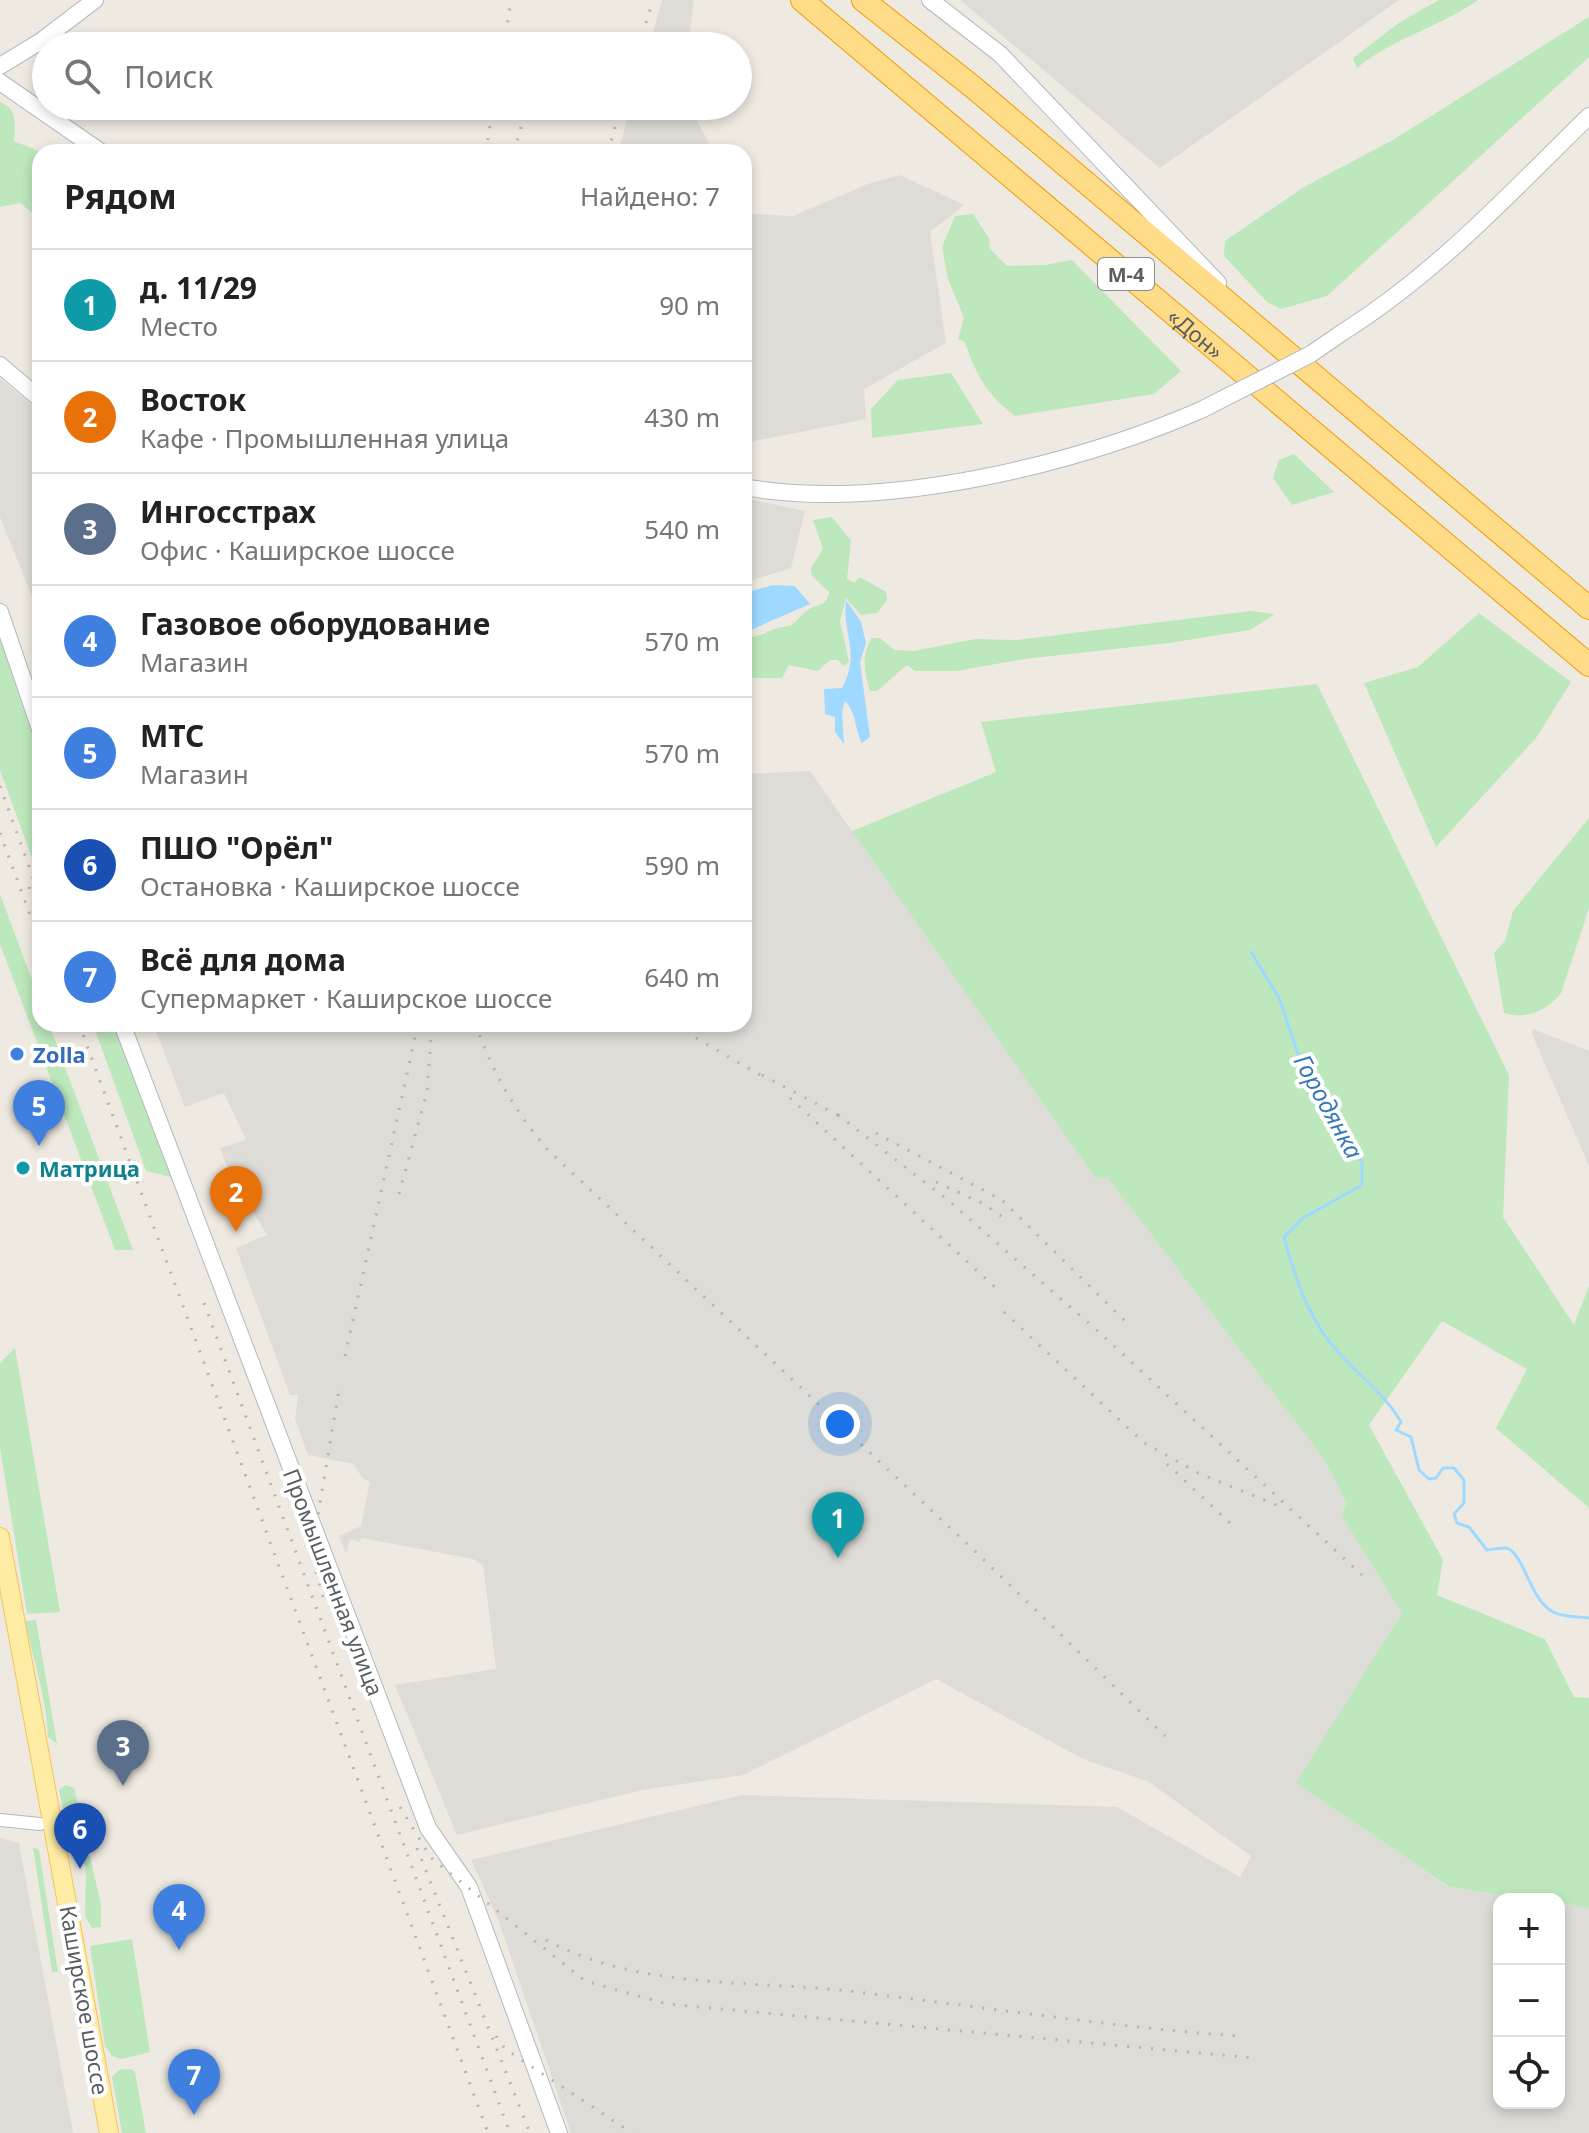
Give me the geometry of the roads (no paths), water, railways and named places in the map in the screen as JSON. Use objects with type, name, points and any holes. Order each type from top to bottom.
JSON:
[{"type":"highway","name":"«Дон»","points":[[802,0],[1589,665]]},
{"type":"highway","name":"«Дон»","points":[[863,0],[973,87],[1589,608]]},
{"type":"main road","name":"Каширское шоссе","points":[[0,1537],[109,2133]]},
{"type":"main road","name":"Каширское шоссе","points":[[0,1605],[97,2133]]},
{"type":"street","points":[[53,32],[95,0]]},
{"type":"street","points":[[930,0],[1000,54],[1274,342]]},
{"type":"street","points":[[0,66],[32,46]]},
{"type":"street","points":[[0,82],[32,102]]},
{"type":"street","points":[[752,488],[866,492],[943,483],[1039,464],[1138,438],[1201,410],[1311,354],[1383,307],[1463,241],[1589,116]]},
{"type":"street","points":[[58,120],[90,144]]},
{"type":"street","points":[[1,367],[32,392]]},
{"type":"street","points":[[0,612],[32,706]]},
{"type":"street","name":"Промышленная улица","points":[[125,1032],[428,1828],[469,1887],[559,2133]]},
{"type":"street","points":[[0,1820],[40,1824]]},
{"type":"water","points":[[773,585],[795,586],[810,604],[752,629],[752,591]]},
{"type":"water","points":[[846,600],[861,622],[866,643],[860,662],[870,737],[862,743],[845,701],[842,711],[844,744],[835,732],[835,717],[825,714],[824,689],[842,688],[850,664]]},
{"type":"waterway","name":"Городянка","points":[[1251,952],[1279,998],[1298,1054],[1323,1088],[1342,1133],[1362,1162],[1362,1185],[1303,1218],[1284,1237],[1311,1313],[1329,1341],[1380,1394],[1401,1422],[1396,1430],[1411,1437],[1419,1470],[1429,1479],[1436,1478],[1443,1468],[1454,1468],[1464,1480],[1464,1503],[1454,1514],[1457,1523],[1469,1527],[1487,1550],[1506,1548],[1512,1551],[1538,1597],[1553,1612],[1589,1618]]},
{"type":"railway","points":[[506,32],[511,0]]},
{"type":"railway","points":[[643,32],[653,0]]},
{"type":"railway","points":[[487,144],[491,120]]},
{"type":"railway","points":[[516,144],[523,120]]},
{"type":"railway","points":[[610,144],[617,120]]},
{"type":"railway","points":[[0,786],[32,875]]},
{"type":"railway","points":[[0,833],[32,920]]},
{"type":"railway","points":[[29,887],[32,895]]},
{"type":"railway","points":[[82,1032],[488,2133]]},
{"type":"railway","points":[[345,1356],[416,1032]]},
{"type":"railway","points":[[399,1194],[427,1092],[431,1032]]},
{"type":"railway","points":[[478,1032],[506,1090],[548,1150],[980,1556],[1165,1736]]},
{"type":"railway","points":[[696,1038],[769,1080]]},
{"type":"railway","points":[[762,1075],[847,1120]]},
{"type":"railway","points":[[790,1098],[998,1290]]},
{"type":"railway","points":[[838,1115],[949,1201],[1101,1334],[1362,1575]]},
{"type":"railway","points":[[876,1133],[1002,1200],[1125,1321]]},
{"type":"railway","points":[[936,1182],[982,1203],[1004,1218]]},
{"type":"railway","points":[[204,1303],[510,2133]]},
{"type":"railway","points":[[1004,1312],[1143,1442],[1198,1473],[1284,1508]]},
{"type":"railway","points":[[323,1597],[315,1568],[315,1533],[340,1384]]},
{"type":"railway","points":[[1167,1464],[1231,1524]]},
{"type":"railway","points":[[400,1807],[431,1858],[585,1981],[667,2004],[1255,2058]]},
{"type":"railway","points":[[417,1848],[530,2133]]},
{"type":"railway","points":[[546,1940],[581,1956],[655,1975],[848,1991],[1092,2022],[1239,2036]]},
{"type":"railway","points":[[496,2036],[505,2049],[632,2133]]},
{"type":"place","name":"Zolla","points":[[17,1054]]},
{"type":"place","name":"МТС","points":[[39,1146]]},
{"type":"place","name":"Матрица","points":[[23,1168]]},
{"type":"place","name":"Восток","points":[[236,1232]]},
{"type":"place","name":"д. 11/29","points":[[838,1558]]},
{"type":"place","name":"Ингосстрах","points":[[123,1786]]},
{"type":"place","name":"ПШО \"Орёл\"","points":[[80,1869]]},
{"type":"place","name":"Газовое оборудование","points":[[179,1950]]},
{"type":"place","name":"Всё для дома","points":[[194,2115]]}]
